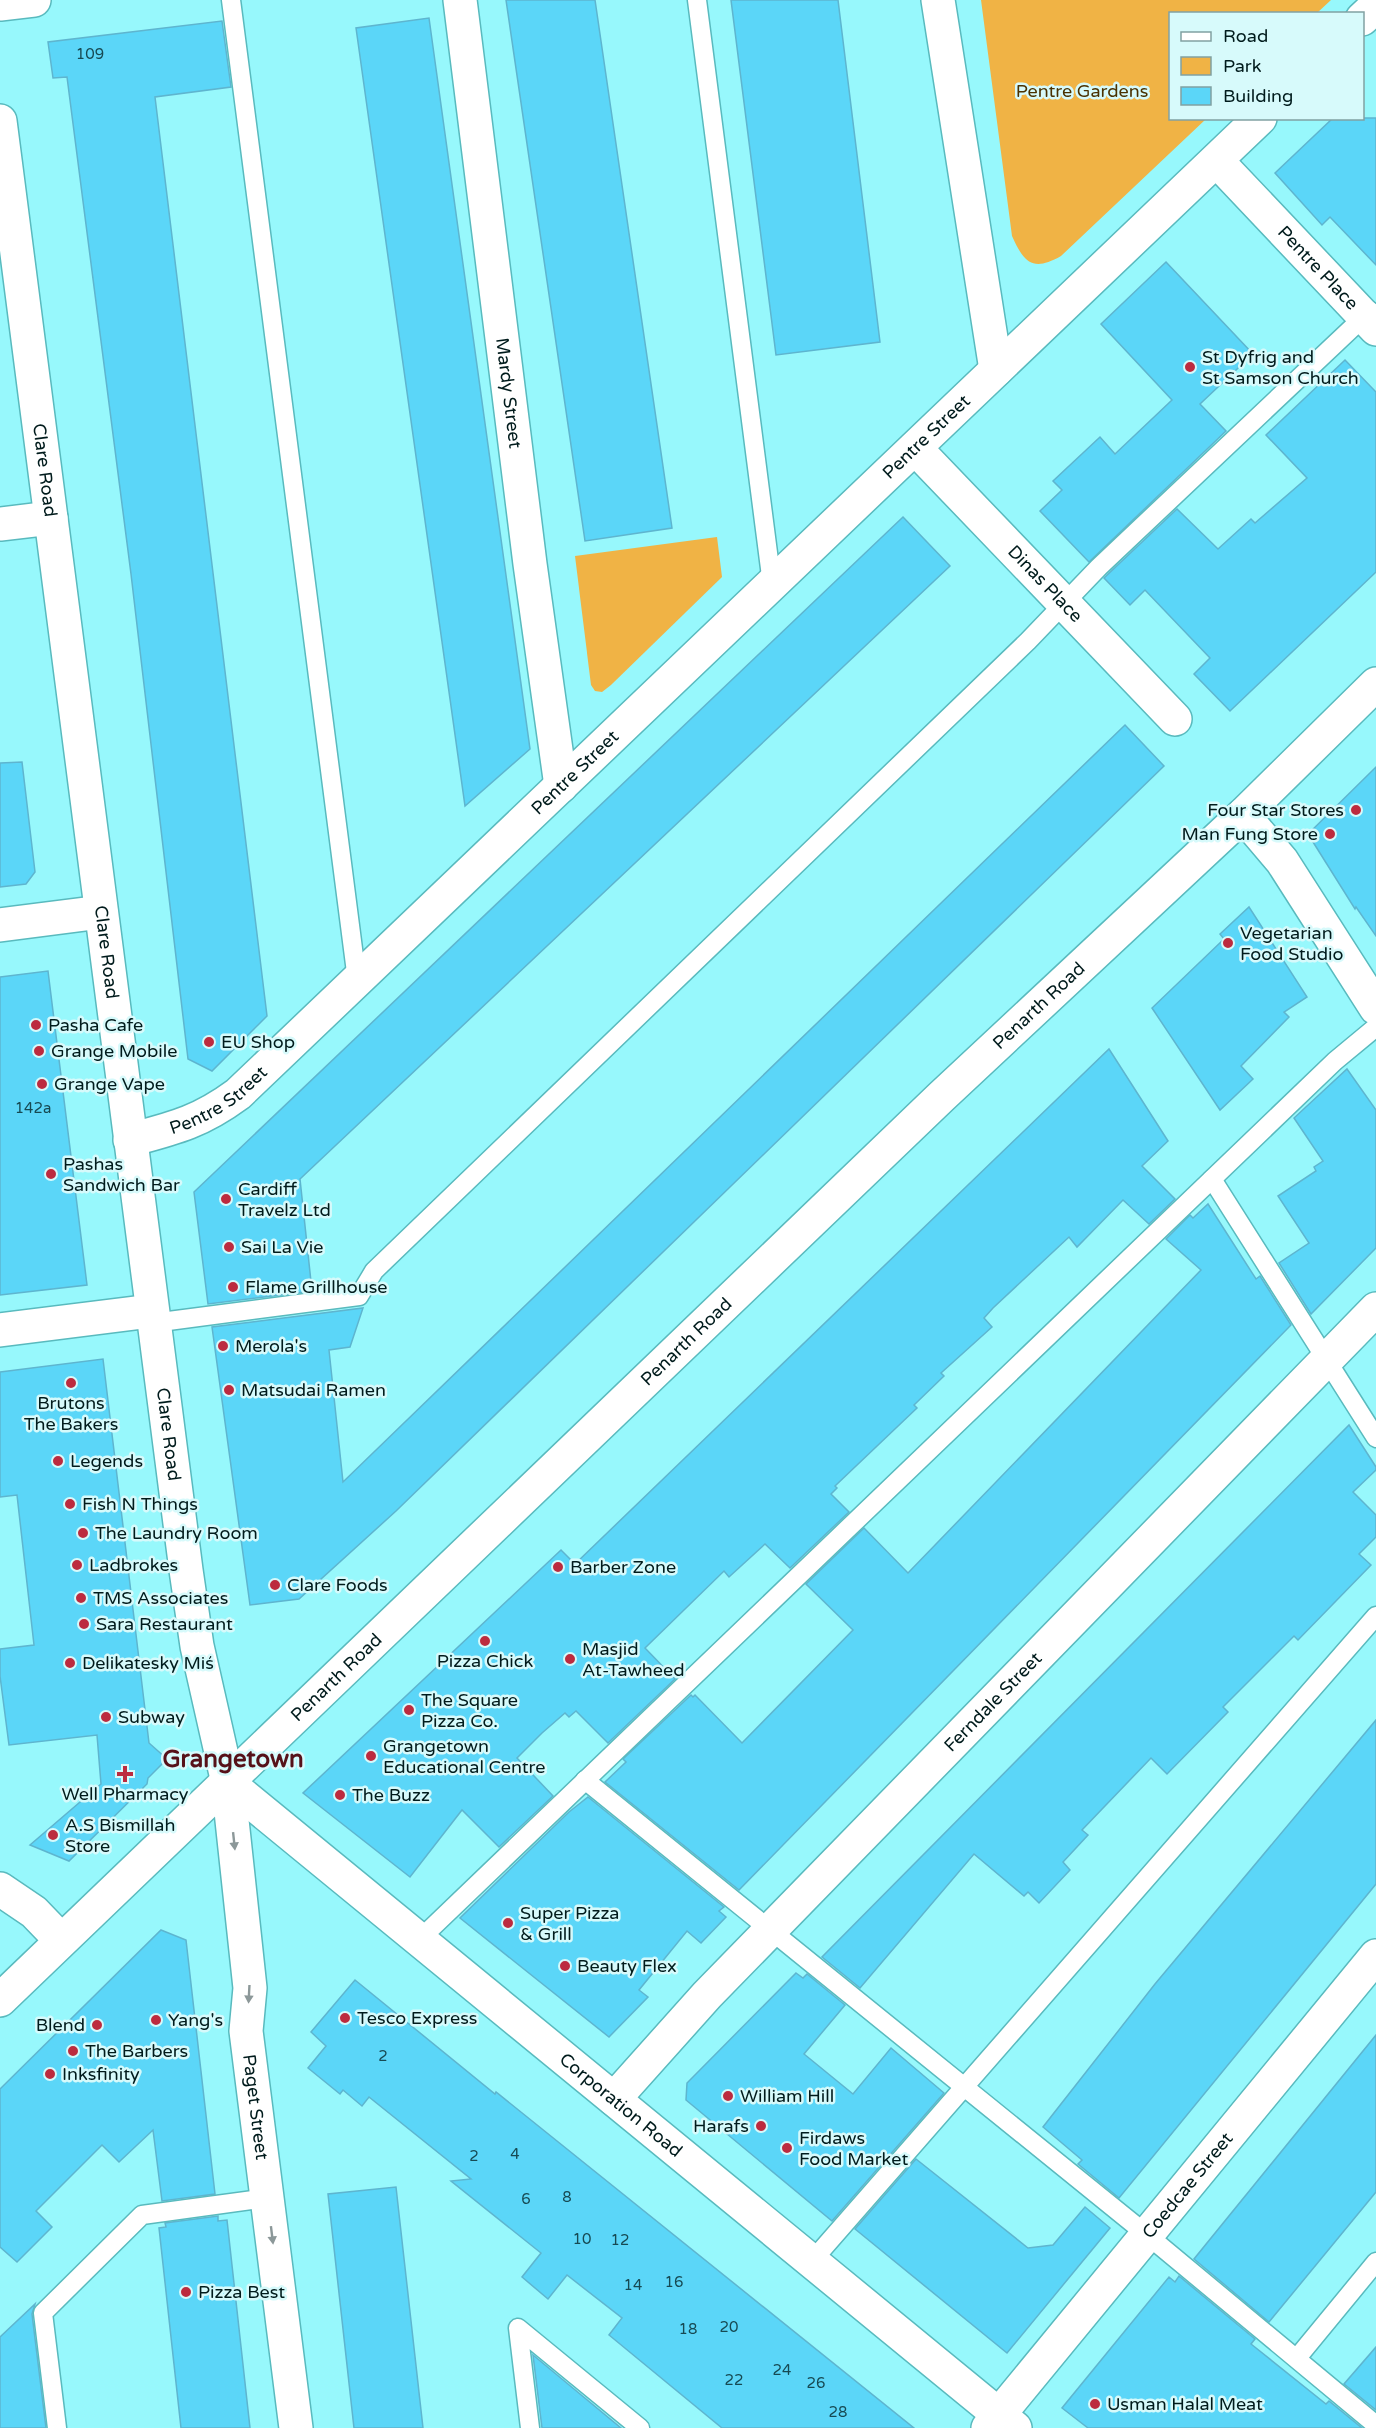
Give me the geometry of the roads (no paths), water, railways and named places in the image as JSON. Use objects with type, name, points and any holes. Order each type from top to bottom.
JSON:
[{"type":"street","points":[[0,4],[34,0]]},
{"type":"street","name":"Mardy Street","points":[[460,0],[530,564],[561,786]]},
{"type":"street","points":[[938,0],[996,370]]},
{"type":"street","points":[[1364,17],[1376,6]]},
{"type":"street","points":[[996,370],[1258,120]]},
{"type":"street","name":"Clare Road","points":[[0,121],[8,240],[51,518],[152,1317],[197,1646],[228,1783]]},
{"type":"street","name":"Pentre Place","points":[[1217,161],[1372,317]]},
{"type":"street","name":"Pentre Street","points":[[130,1140],[181,1127],[211,1114],[238,1094],[996,370]]},
{"type":"street","name":"Dinas Place","points":[[915,448],[1175,719]]},
{"type":"street","points":[[0,524],[51,518]]},
{"type":"street","name":"Penarth Road","points":[[0,2000],[941,1097],[1243,815],[1376,684]]},
{"type":"street","points":[[1243,815],[1282,861],[1376,1008]]},
{"type":"street","points":[[8,924],[101,912]]},
{"type":"street","name":"Ferndale Street","points":[[614,2099],[707,1995],[1376,1309]]},
{"type":"street","points":[[0,1330],[63,1322],[152,1317]]},
{"type":"street","name":"Corporation Road","points":[[228,1783],[812,2261],[1001,2424]]},
{"type":"street","name":"Paget Street","points":[[228,1783],[250,1988],[246,2031],[296,2428]]},
{"type":"street","points":[[0,1889],[34,1912],[61,1940]]},
{"type":"street","name":"Coedcae Street","points":[[1001,2424],[1086,2306],[1376,1956]]},
{"type":"lane","points":[[231,0],[357,980]]},
{"type":"lane","points":[[697,0],[772,584]]},
{"type":"lane","points":[[152,1317],[359,1296],[374,1271],[382,1263],[1065,603],[1099,567],[1372,317]]},
{"type":"lane","points":[[419,1940],[1335,1061],[1376,1027]]},
{"type":"lane","points":[[1212,1179],[1325,1361],[1376,1438]]},
{"type":"lane","points":[[812,2261],[1376,1616]]},
{"type":"lane","points":[[585,1780],[1146,2234],[1376,2425]]},
{"type":"lane","points":[[57,2428],[43,2313],[142,2215],[267,2198]]},
{"type":"lane","points":[[1298,2358],[1376,2262]]},
{"type":"lane","points":[[530,2428],[518,2328],[640,2428]]},
{"type":"place","name":"St Dyfrig and St Samson Church","points":[[1190,367]]},
{"type":"place","name":"Four Star Stores","points":[[1356,810]]},
{"type":"place","name":"Man Fung Store","points":[[1330,834]]},
{"type":"place","name":"Vegetarian Food Studio","points":[[1228,943]]},
{"type":"place","name":"Pasha Cafe","points":[[36,1025]]},
{"type":"place","name":"EU Shop","points":[[209,1042]]},
{"type":"place","name":"Grange Mobile","points":[[39,1051]]},
{"type":"place","name":"Grange Vape","points":[[42,1084]]},
{"type":"place","name":"Pashas Sandwich Bar","points":[[51,1174]]},
{"type":"place","name":"Cardiff Travelz Ltd","points":[[226,1199]]},
{"type":"place","name":"Sai La Vie","points":[[229,1247]]},
{"type":"place","name":"Flame Grillhouse","points":[[233,1287]]},
{"type":"place","name":"Merola's","points":[[223,1346]]},
{"type":"place","name":"Brutons The Bakers","points":[[71,1383]]},
{"type":"place","name":"Matsudai Ramen","points":[[229,1390]]},
{"type":"place","name":"Legends","points":[[58,1461]]},
{"type":"place","name":"Fish N Things","points":[[70,1504]]},
{"type":"place","name":"The Laundry Room","points":[[83,1533]]},
{"type":"place","name":"Ladbrokes","points":[[77,1565]]},
{"type":"place","name":"Barber Zone","points":[[558,1567]]},
{"type":"place","name":"Clare Foods","points":[[275,1585]]},
{"type":"place","name":"TMS Associates","points":[[81,1598]]},
{"type":"place","name":"Sara Restaurant","points":[[84,1624]]},
{"type":"place","name":"Pizza Chick","points":[[485,1641]]},
{"type":"place","name":"Masjid At-Tawheed","points":[[570,1659]]},
{"type":"place","name":"Delikatesky Miś","points":[[70,1663]]},
{"type":"place","name":"The Square Pizza Co.","points":[[409,1710]]},
{"type":"place","name":"Subway","points":[[106,1717]]},
{"type":"place","name":"Grangetown Educational Centre","points":[[371,1756]]},
{"type":"place","name":"Well Pharmacy","points":[[125,1774]]},
{"type":"place","name":"The Buzz","points":[[340,1795]]},
{"type":"place","name":"A.S Bismillah Store","points":[[53,1835]]},
{"type":"place","name":"Super Pizza & Grill","points":[[508,1923]]},
{"type":"place","name":"Beauty Flex","points":[[565,1966]]},
{"type":"place","name":"Tesco Express","points":[[345,2018]]},
{"type":"place","name":"Yang's","points":[[156,2020]]},
{"type":"place","name":"Blend","points":[[97,2025]]},
{"type":"place","name":"The Barbers","points":[[73,2051]]},
{"type":"place","name":"Inksfinity","points":[[50,2074]]},
{"type":"place","name":"William Hill","points":[[728,2096]]},
{"type":"place","name":"Harafs","points":[[761,2126]]},
{"type":"place","name":"Firdaws Food Market","points":[[787,2148]]},
{"type":"place","name":"Pizza Best","points":[[186,2292]]},
{"type":"place","name":"Usman Halal Meat","points":[[1095,2404]]},
{"type":"district","name":"Grangetown","points":[[233,1759]]},
{"type":"park label","name":"Pentre Gardens","points":[[1082,91]]}]
